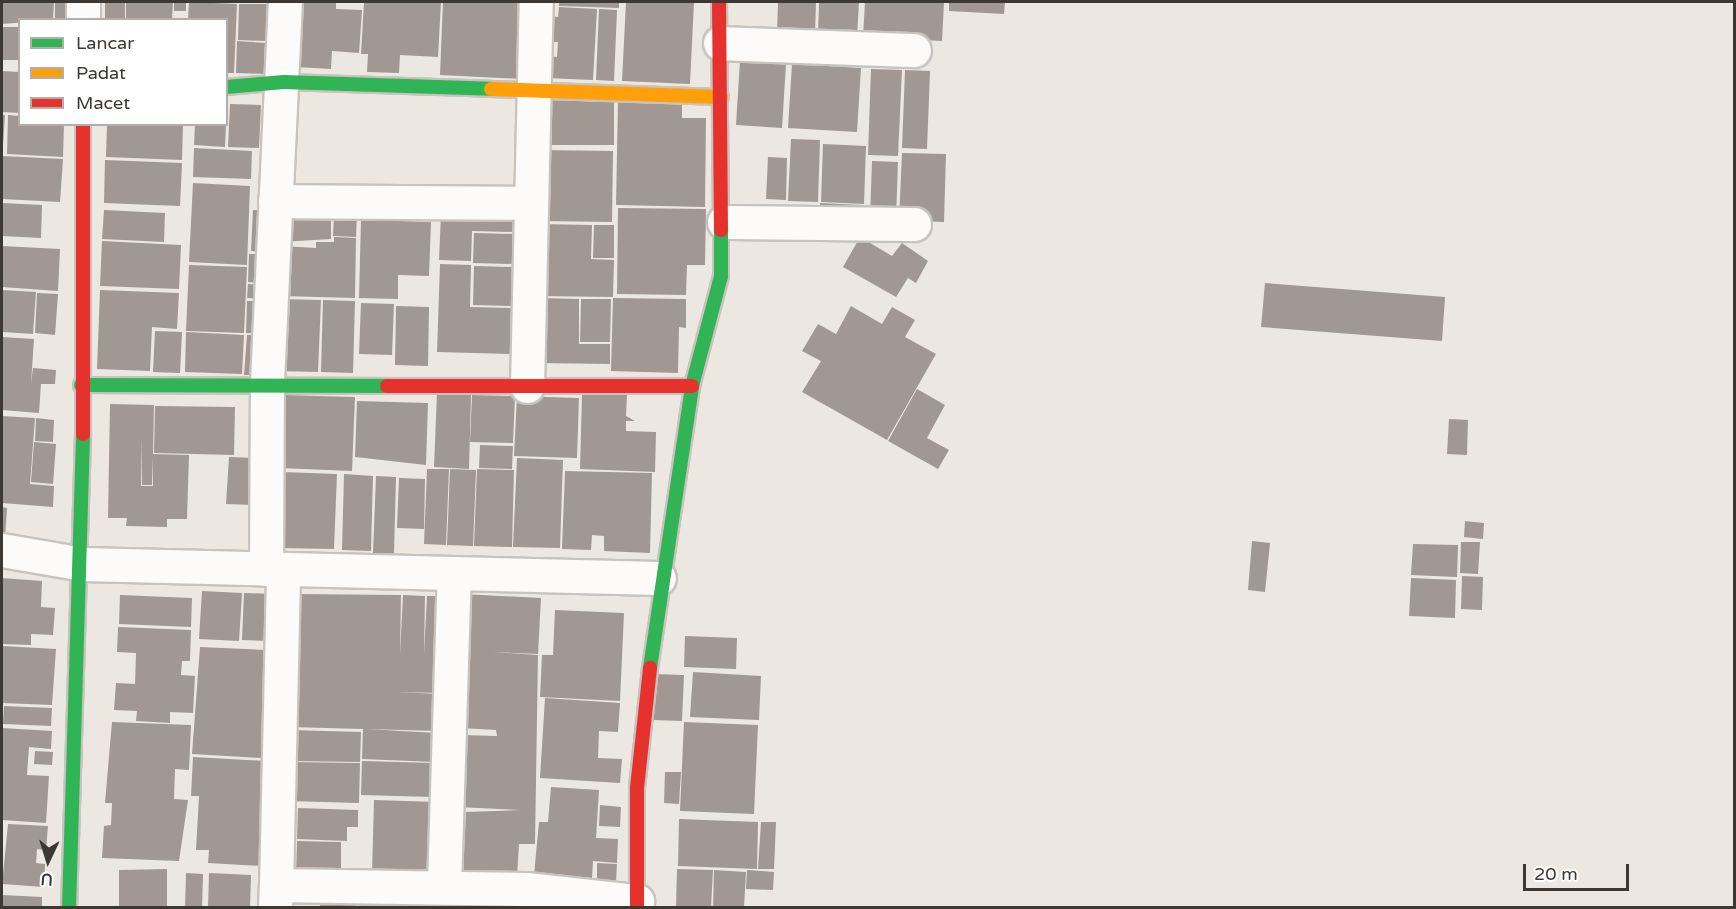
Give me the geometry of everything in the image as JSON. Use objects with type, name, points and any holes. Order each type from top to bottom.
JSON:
[{"type":"street","points":[[83,2],[83,18]]},
{"type":"street","points":[[285,2],[284,82],[275,201],[267,382],[274,569],[275,896],[444,886],[637,904],[637,788],[659,578],[692,387],[721,276],[724,222],[720,2]]},
{"type":"street","points":[[527,386],[536,2]]},
{"type":"street","points":[[720,43],[914,50]]},
{"type":"street","points":[[228,87],[284,82],[721,97]]},
{"type":"street","points":[[69,908],[83,564],[81,385],[83,126]]},
{"type":"street","points":[[275,201],[530,203]]},
{"type":"street","points":[[724,222],[914,224]]},
{"type":"street","points":[[81,385],[267,382],[692,387]]},
{"type":"street","points":[[2,550],[83,564],[659,578]]},
{"type":"street","points":[[444,886],[454,573]]},
{"type":"building","points":[[2,2],[54,2],[53,18],[18,18],[18,23],[2,24]]},
{"type":"building","points":[[55,2],[72,2],[72,18],[55,18]]},
{"type":"building","points":[[105,2],[125,2],[125,18],[105,18]]},
{"type":"building","points":[[126,2],[173,2],[172,18],[126,18]]},
{"type":"building","points":[[174,2],[186,2],[186,11],[174,11]]},
{"type":"building","points":[[189,2],[237,4],[234,73],[228,73],[228,18],[188,18]]},
{"type":"building","points":[[299,2],[336,2],[336,9],[362,10],[359,53],[332,51],[331,69],[296,67]]},
{"type":"building","points":[[364,2],[441,2],[438,57],[400,55],[399,73],[367,72],[368,54],[361,54]]},
{"type":"building","points":[[443,2],[524,2],[521,79],[440,75]]},
{"type":"building","points":[[559,2],[619,2],[619,8],[559,6]]},
{"type":"building","points":[[626,2],[694,2],[690,84],[622,81]]},
{"type":"building","points":[[778,2],[816,2],[815,35],[777,33]]},
{"type":"building","points":[[819,2],[859,2],[857,37],[818,35]]},
{"type":"building","points":[[865,2],[944,2],[942,41],[863,37]]},
{"type":"building","points":[[949,2],[1005,2],[1004,14],[949,11]]},
{"type":"building","points":[[239,4],[267,4],[266,41],[238,40]]},
{"type":"building","points":[[559,7],[597,9],[593,80],[546,78],[547,56],[557,57],[558,42],[548,42],[549,16],[558,17]]},
{"type":"building","points":[[599,9],[617,10],[614,81],[596,80]]},
{"type":"building","points":[[2,27],[18,27],[18,60],[2,60]]},
{"type":"building","points":[[237,41],[266,43],[265,74],[236,73]]},
{"type":"building","points":[[740,61],[786,64],[782,128],[736,125]]},
{"type":"building","points":[[792,64],[861,68],[857,132],[788,128]]},
{"type":"building","points":[[871,69],[902,70],[898,156],[868,155]]},
{"type":"building","points":[[905,70],[930,71],[927,149],[902,148]]},
{"type":"building","points":[[2,71],[18,72],[18,113],[2,112]]},
{"type":"building","points":[[540,99],[614,101],[614,145],[551,145],[552,126],[539,126]]},
{"type":"building","points":[[618,101],[682,102],[682,118],[706,118],[705,207],[616,205]]},
{"type":"building","points":[[230,104],[261,105],[259,148],[228,147]]},
{"type":"building","points":[[2,115],[5,115],[3,145],[2,145]]},
{"type":"building","points":[[8,115],[18,116],[18,126],[64,126],[63,157],[7,154]]},
{"type":"building","points":[[107,126],[183,126],[182,160],[106,157]]},
{"type":"building","points":[[195,126],[226,126],[225,147],[194,145]]},
{"type":"building","points":[[791,139],[820,140],[818,202],[788,201]]},
{"type":"building","points":[[823,144],[866,146],[864,204],[821,202]]},
{"type":"building","points":[[194,148],[252,151],[251,179],[193,177]]},
{"type":"building","points":[[540,150],[613,151],[612,222],[539,221]]},
{"type":"building","points":[[902,153],[946,154],[944,222],[899,220]]},
{"type":"building","points":[[2,156],[63,159],[60,202],[2,199]]},
{"type":"building","points":[[768,157],[787,158],[786,200],[766,199]]},
{"type":"building","points":[[105,160],[182,163],[180,206],[104,203]]},
{"type":"building","points":[[872,161],[898,162],[896,219],[870,218]]},
{"type":"building","points":[[193,183],[250,186],[247,265],[189,262]]},
{"type":"building","points":[[2,203],[42,205],[41,238],[2,236]]},
{"type":"building","points":[[820,203],[863,205],[863,219],[820,217]]},
{"type":"building","points":[[618,208],[706,209],[705,265],[687,265],[686,295],[617,294]]},
{"type":"building","points":[[104,210],[165,213],[164,242],[102,239]]},
{"type":"building","points":[[253,210],[266,211],[265,252],[251,251]]},
{"type":"building","points":[[282,211],[331,212],[331,239],[281,242]]},
{"type":"building","points":[[334,213],[357,213],[356,237],[333,236]]},
{"type":"building","points":[[441,214],[514,216],[514,232],[472,231],[471,261],[439,260]]},
{"type":"building","points":[[361,220],[431,222],[429,276],[398,275],[398,299],[359,298]]},
{"type":"building","points":[[538,224],[592,225],[591,259],[614,260],[613,297],[538,296]]},
{"type":"building","points":[[594,225],[614,225],[614,258],[593,258]]},
{"type":"building","points":[[474,233],[514,234],[514,264],[473,263]]},
{"type":"building","points":[[334,237],[356,238],[355,298],[280,296],[282,246],[316,248],[316,242],[334,242]]},
{"type":"building","points":[[860,237],[892,256],[902,243],[928,261],[916,283],[908,278],[896,297],[843,267]]},
{"type":"building","points":[[102,241],[181,245],[179,289],[100,286]]},
{"type":"building","points":[[2,246],[60,249],[58,291],[2,287]]},
{"type":"building","points":[[249,254],[261,254],[260,283],[248,282]]},
{"type":"building","points":[[440,264],[471,265],[470,307],[511,308],[510,354],[437,352]]},
{"type":"building","points":[[189,265],[247,267],[244,333],[186,331]]},
{"type":"building","points":[[474,266],[513,267],[513,306],[473,305]]},
{"type":"building","points":[[1265,283],[1445,297],[1442,341],[1261,327]]},
{"type":"building","points":[[248,284],[265,285],[264,299],[247,298]]},
{"type":"building","points":[[2,290],[36,292],[33,334],[2,332]]},
{"type":"building","points":[[100,290],[179,293],[177,329],[152,327],[150,371],[97,369]]},
{"type":"building","points":[[37,293],[58,294],[55,335],[35,333]]},
{"type":"building","points":[[537,298],[579,299],[579,344],[610,344],[610,364],[536,363]]},
{"type":"building","points":[[613,298],[686,299],[686,328],[679,327],[678,373],[611,371]]},
{"type":"building","points":[[280,299],[321,300],[318,372],[278,371]]},
{"type":"building","points":[[581,299],[611,299],[610,342],[580,342]]},
{"type":"building","points":[[323,300],[355,301],[353,373],[321,372]]},
{"type":"building","points":[[247,301],[264,301],[263,334],[246,333]]},
{"type":"building","points":[[361,303],[394,304],[392,355],[359,354]]},
{"type":"building","points":[[396,306],[429,307],[428,366],[395,365]]},
{"type":"building","points":[[851,306],[882,324],[892,307],[915,320],[905,337],[936,354],[887,440],[802,392],[821,361],[802,351],[818,324],[836,334]]},
{"type":"building","points":[[155,331],[182,332],[180,373],[153,372]]},
{"type":"building","points":[[186,332],[244,335],[242,374],[185,372]]},
{"type":"building","points":[[247,335],[263,335],[261,375],[244,375]]},
{"type":"building","points":[[2,337],[34,339],[31,384],[33,368],[56,370],[55,384],[41,384],[39,413],[2,410]]},
{"type":"building","points":[[917,389],[945,405],[927,438],[949,450],[938,469],[888,441]]},
{"type":"building","points":[[437,393],[471,395],[469,469],[434,467]]},
{"type":"building","points":[[582,394],[627,395],[626,416],[635,421],[626,421],[626,431],[656,432],[655,472],[580,469]]},
{"type":"building","points":[[283,395],[355,397],[352,471],[280,468]]},
{"type":"building","points":[[472,395],[515,396],[513,443],[470,442]]},
{"type":"building","points":[[517,396],[579,398],[577,458],[514,456]]},
{"type":"building","points":[[357,401],[428,403],[426,465],[355,457]]},
{"type":"building","points":[[110,404],[154,405],[153,454],[189,455],[187,519],[167,519],[167,527],[126,526],[127,518],[108,518]],"holes":[[[142,437],[142,485],[152,485],[153,457],[153,486],[141,486]]]},
{"type":"building","points":[[155,406],[235,407],[234,455],[154,453]]},
{"type":"building","points":[[2,416],[35,418],[30,484],[54,486],[53,507],[2,503]]},
{"type":"building","points":[[36,418],[54,420],[53,442],[35,441]]},
{"type":"building","points":[[1449,419],[1468,420],[1467,455],[1447,454]]},
{"type":"building","points":[[34,442],[56,444],[53,484],[31,482]]},
{"type":"building","points":[[480,445],[513,446],[512,469],[479,468]]},
{"type":"building","points":[[229,457],[256,458],[254,505],[226,504]]},
{"type":"building","points":[[517,458],[563,460],[560,548],[513,547]]},
{"type":"building","points":[[427,469],[449,469],[446,545],[424,544]]},
{"type":"building","points":[[450,469],[476,470],[473,546],[447,545]]},
{"type":"building","points":[[477,469],[514,470],[512,547],[474,546]]},
{"type":"building","points":[[565,471],[652,473],[650,553],[604,551],[604,536],[592,535],[591,550],[562,549]]},
{"type":"building","points":[[282,472],[337,474],[334,549],[280,548]]},
{"type":"building","points":[[344,474],[373,476],[371,551],[342,550]]},
{"type":"building","points":[[376,476],[396,477],[394,554],[373,553]]},
{"type":"building","points":[[399,478],[425,479],[424,529],[397,528]]},
{"type":"building","points":[[2,507],[7,508],[5,539],[2,539]]},
{"type":"building","points":[[1465,521],[1484,523],[1483,539],[1464,537]]},
{"type":"building","points":[[1252,541],[1270,543],[1265,592],[1248,590]]},
{"type":"building","points":[[1461,542],[1480,542],[1478,574],[1460,573]]},
{"type":"building","points":[[1413,544],[1458,545],[1457,577],[1411,575]]},
{"type":"building","points":[[1462,576],[1483,577],[1482,610],[1461,609]]},
{"type":"building","points":[[2,578],[42,581],[41,607],[55,608],[53,635],[31,634],[31,645],[2,644]]},
{"type":"building","points":[[1411,578],[1456,580],[1455,618],[1409,616]]},
{"type":"building","points":[[202,591],[242,593],[239,641],[199,639]]},
{"type":"building","points":[[244,593],[273,594],[271,641],[242,640]]},
{"type":"building","points":[[293,594],[401,595],[400,655],[403,595],[425,596],[424,655],[427,596],[442,596],[440,693],[397,692],[440,694],[439,731],[366,729],[437,733],[435,762],[362,759],[363,729],[290,727]]},
{"type":"building","points":[[462,594],[541,598],[538,654],[492,652],[538,655],[535,844],[519,844],[517,877],[463,875],[466,812],[521,810],[457,807],[462,735],[497,736],[496,730],[460,728]]},
{"type":"building","points":[[120,595],[192,598],[191,627],[119,624]]},
{"type":"building","points":[[555,610],[624,613],[620,701],[540,697],[542,655],[553,655]]},
{"type":"building","points":[[118,627],[191,630],[190,661],[182,661],[181,675],[195,676],[193,713],[170,712],[170,723],[136,721],[137,711],[114,710],[116,683],[135,684],[136,653],[117,652]]},
{"type":"building","points":[[685,636],[737,638],[736,669],[684,667]]},
{"type":"building","points":[[2,646],[56,649],[52,705],[2,703]]},
{"type":"building","points":[[200,647],[267,650],[261,758],[192,754]]},
{"type":"building","points":[[693,672],[761,676],[759,720],[690,717]]},
{"type":"building","points":[[654,674],[684,675],[682,721],[652,720]]},
{"type":"building","points":[[545,698],[620,703],[618,732],[599,731],[598,758],[622,759],[620,783],[540,778]]},
{"type":"building","points":[[4,706],[52,708],[51,726],[3,724]]},
{"type":"building","points":[[112,722],[191,725],[189,770],[175,769],[174,799],[188,800],[179,861],[102,858],[104,826],[111,825],[112,803],[105,803]]},
{"type":"building","points":[[684,722],[758,725],[754,814],[680,811]]},
{"type":"building","points":[[2,728],[52,731],[51,749],[29,747],[27,775],[49,776],[46,823],[2,820]]},
{"type":"building","points":[[289,730],[361,732],[360,762],[288,761]]},
{"type":"building","points":[[35,751],[53,752],[52,765],[34,764]]},
{"type":"building","points":[[193,757],[266,761],[262,866],[208,863],[209,850],[196,850],[199,796],[191,796]]},
{"type":"building","points":[[362,761],[434,763],[433,797],[361,795]]},
{"type":"building","points":[[288,762],[360,763],[359,803],[287,801]]},
{"type":"building","points":[[665,772],[681,772],[679,804],[664,803]]},
{"type":"building","points":[[551,787],[599,790],[596,838],[618,839],[617,863],[593,861],[592,879],[534,875],[539,822],[548,822]]},
{"type":"building","points":[[374,800],[437,802],[435,876],[372,874]]},
{"type":"building","points":[[600,805],[621,807],[620,827],[599,826]]},
{"type":"building","points":[[298,808],[358,810],[358,827],[347,827],[347,841],[297,839]]},
{"type":"building","points":[[679,819],[758,822],[757,869],[678,866]]},
{"type":"building","points":[[761,822],[776,822],[774,869],[758,869]]},
{"type":"building","points":[[8,824],[48,826],[46,850],[37,849],[36,863],[45,864],[44,887],[2,884]]},
{"type":"building","points":[[297,841],[341,842],[341,877],[296,875]]},
{"type":"building","points":[[597,863],[617,864],[616,881],[597,879]]},
{"type":"building","points":[[167,869],[167,908],[119,908],[119,870]]},
{"type":"building","points":[[677,869],[713,870],[711,908],[676,907]]},
{"type":"building","points":[[714,870],[746,872],[744,908],[713,908]]},
{"type":"building","points":[[747,870],[774,872],[773,890],[746,889]]},
{"type":"building","points":[[186,873],[203,874],[202,908],[185,908]]},
{"type":"building","points":[[209,873],[251,875],[250,908],[208,908]]},
{"type":"building","points":[[2,895],[42,897],[42,908],[2,908]]},
{"type":"building","points":[[443,896],[507,899],[507,908],[443,908]]},
{"type":"building","points":[[320,898],[357,900],[356,908],[320,908]]},
{"type":"building","points":[[360,898],[394,900],[394,908],[359,908]]},
{"type":"building","points":[[397,901],[434,902],[433,908],[397,908]]},
{"type":"traffic: fast","points":[[228,87],[284,82],[491,89]]},
{"type":"traffic: fast","points":[[650,668],[692,386],[721,276],[721,230]]},
{"type":"traffic: fast","points":[[81,385],[387,386]]},
{"type":"traffic: fast","points":[[69,908],[83,434]]},
{"type":"traffic: slow","points":[[491,89],[721,97]]},
{"type":"traffic: jam","points":[[719,2],[721,230]]},
{"type":"traffic: jam","points":[[83,126],[83,434]]},
{"type":"traffic: jam","points":[[387,386],[692,386]]},
{"type":"traffic: jam","points":[[637,908],[637,788],[650,668]]}]
